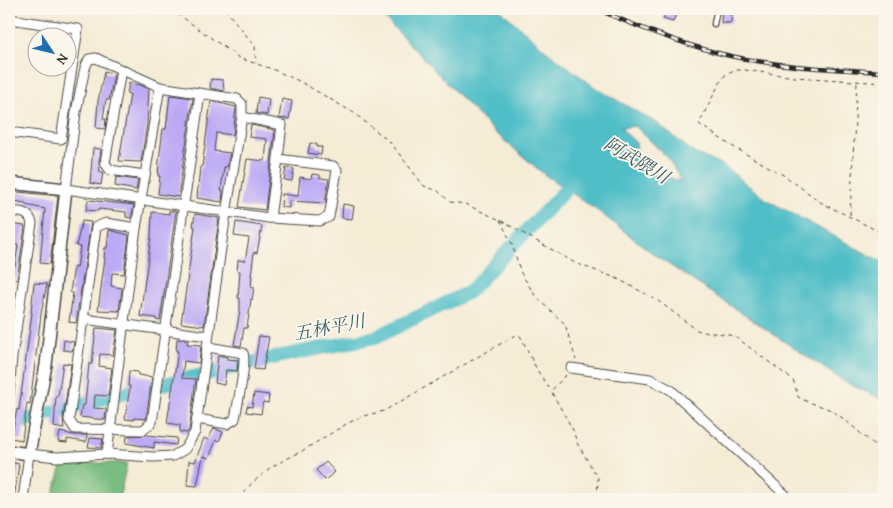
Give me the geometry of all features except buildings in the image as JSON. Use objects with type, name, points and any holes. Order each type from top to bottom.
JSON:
[{"type":"street","points":[[9,19],[78,29],[61,139],[9,132]]},
{"type":"street","points":[[9,451],[29,454],[57,457],[107,454],[153,457],[177,454],[185,449],[191,441],[195,432],[226,212],[242,117],[242,104],[240,100],[160,87],[96,58],[91,58],[88,61],[76,112],[46,365],[29,454],[23,499]]},
{"type":"street","points":[[120,70],[105,163],[110,170],[145,175]]},
{"type":"street","points":[[107,454],[136,228],[160,87]]},
{"type":"street","points":[[136,228],[106,224],[96,227],[69,420],[75,429],[144,430],[152,422],[200,94]]},
{"type":"street","points":[[242,117],[282,125],[270,218]]},
{"type":"street","points":[[9,183],[66,189],[270,218],[320,222],[329,217],[337,170],[333,166],[278,159]]},
{"type":"street","points":[[9,211],[26,213],[32,219],[10,357],[9,394]]},
{"type":"street","points":[[84,319],[208,336]]},
{"type":"street","points":[[197,419],[227,424],[232,422],[244,367],[245,356],[243,352],[208,347]]},
{"type":"street","points":[[571,368],[650,379],[671,390],[790,499]]},
{"type":"lane","points":[[714,24],[716,9]]},
{"type":"path","points":[[171,9],[240,58],[299,81],[354,113],[390,142],[424,186],[438,191],[450,202],[465,204],[500,220],[575,263],[616,278],[657,300],[697,330],[729,334],[737,338],[789,377],[794,382],[798,397],[828,409],[884,451]]},
{"type":"path","points":[[225,9],[255,46],[256,64]]},
{"type":"path","points":[[884,82],[795,77],[734,70],[726,74],[718,86],[699,124],[730,145],[785,176],[822,203],[884,234]]},
{"type":"path","points":[[850,216],[857,81]]},
{"type":"path","points":[[500,220],[512,244],[521,273],[536,297],[565,324],[576,360],[551,391]]},
{"type":"path","points":[[239,499],[250,484],[271,467],[348,423],[363,416],[384,411],[518,335],[521,337],[537,370],[551,391],[573,430],[577,443],[598,478],[597,499]]},
{"type":"green space","points":[[63,463],[127,463],[119,499],[52,499]]},
{"type":"water","name":"阿武隈川","points":[[376,9],[499,9],[547,51],[596,88],[658,124],[694,153],[722,165],[767,200],[884,263],[884,400],[845,382],[656,256],[598,211],[545,175],[493,131]],"holes":[[[635,126],[668,158],[681,181],[648,172],[637,157],[636,143],[621,128]]]},
{"type":"waterway","name":"五林平川","points":[[9,425],[97,400],[277,357],[376,337],[469,292],[568,187],[579,179]]},
{"type":"railway","points":[[597,9],[674,40],[722,54],[762,62],[803,67],[884,72]]}]
